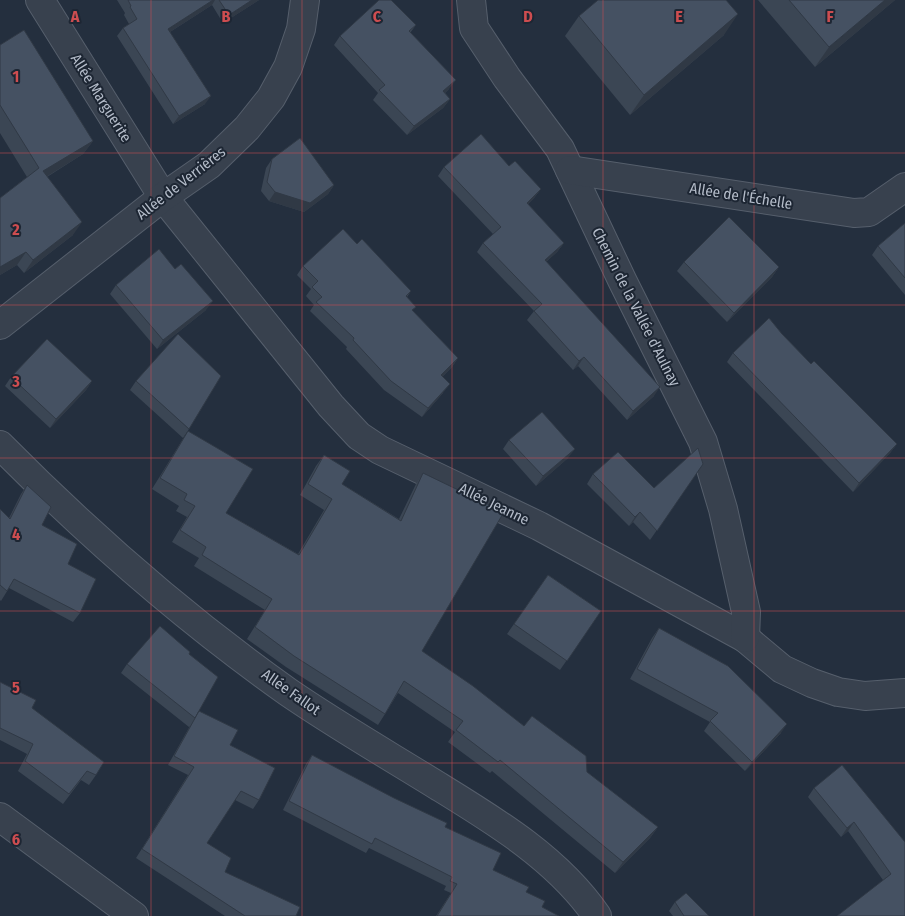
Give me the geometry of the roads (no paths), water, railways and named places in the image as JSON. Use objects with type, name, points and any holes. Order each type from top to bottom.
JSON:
[{"type":"street","name":"Allée Marguerite","points":[[40,0],[163,197]]},
{"type":"street","name":"Allée de Verrières","points":[[0,324],[163,197],[209,165],[247,128],[271,98],[288,67],[301,29],[305,0]]},
{"type":"street","name":"Chemin de la Vallée d'Aulnay","points":[[471,0],[474,28],[507,78],[560,149],[618,272],[703,442],[723,509],[746,612],[745,638]]},
{"type":"street","name":"Allée de l'Échelle","points":[[570,170],[854,213],[869,212],[905,187]]},
{"type":"street","name":"Allée Jeanne","points":[[163,197],[331,406],[359,436],[380,450],[539,526],[745,638],[782,669],[838,692],[865,696],[887,696],[905,693]]},
{"type":"street","name":"Allée Fallot","points":[[0,445],[93,535],[222,643],[296,697],[485,814],[550,864],[585,899],[597,916]]},
{"type":"street","points":[[0,817],[134,916]]}]
